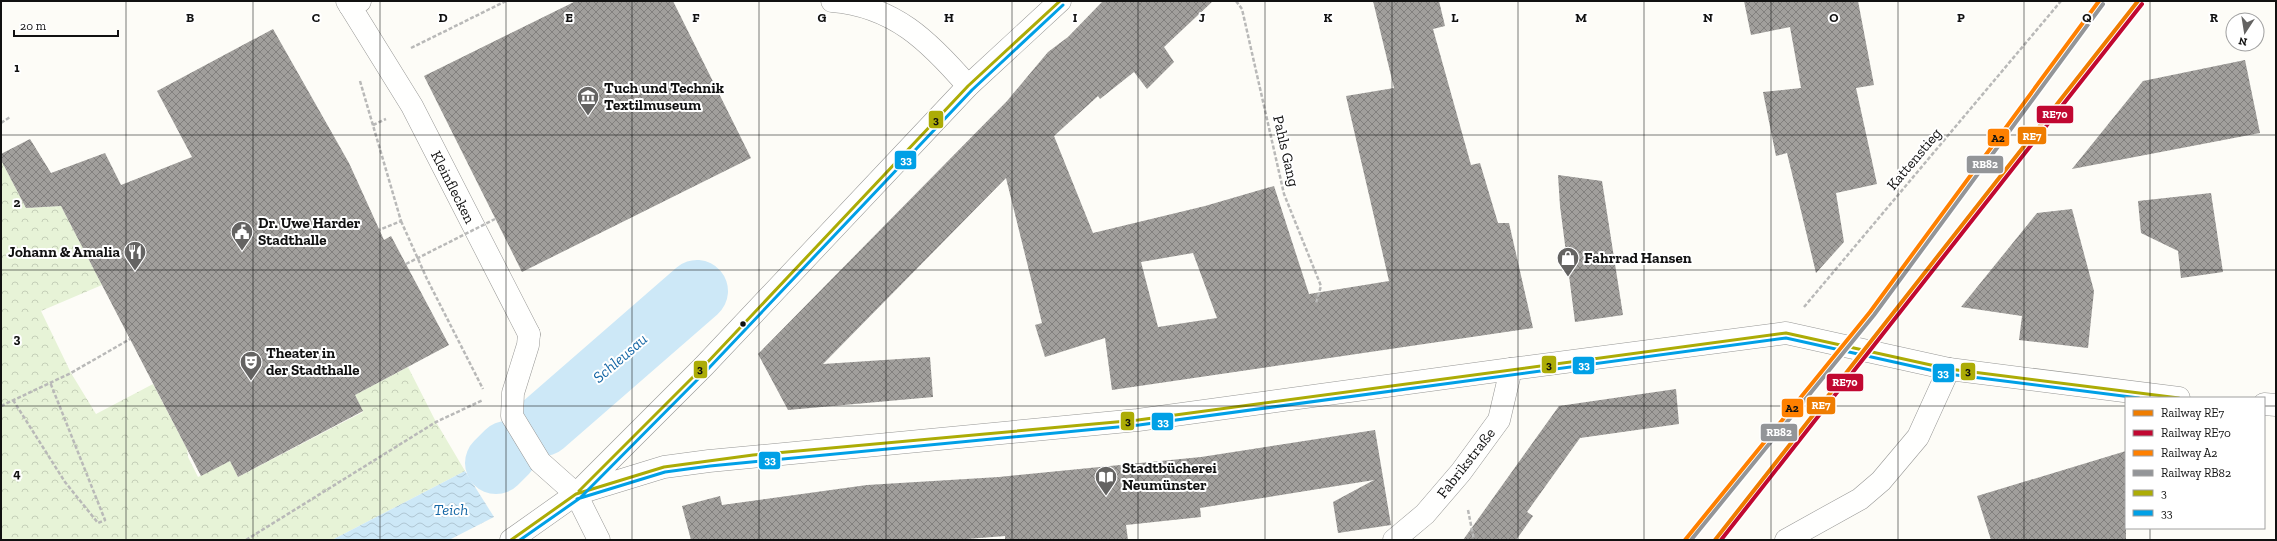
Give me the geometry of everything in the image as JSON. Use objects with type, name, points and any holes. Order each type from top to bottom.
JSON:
[{"type":"street","points":[[832,1],[865,6],[884,12],[937,52],[968,86]]},
{"type":"street","points":[[511,540],[576,494],[704,366],[968,86],[1060,1]]},
{"type":"street","name":"Kleinflecken","points":[[352,3],[412,106],[528,334],[528,345],[513,393],[512,416],[516,425],[546,470],[576,494]]},
{"type":"street","points":[[576,494],[664,467],[709,461],[1138,420],[1786,333],[1949,369],[2172,397]]},
{"type":"street","points":[[1786,540],[1860,499],[1881,481],[1918,437],[1949,369]]},
{"type":"street","name":"Fabrikstraße","points":[[1394,540],[1430,508],[1460,472],[1499,420],[1511,370]]},
{"type":"street","points":[[2265,404],[2276,405]]},
{"type":"street","points":[[576,494],[599,540]]},
{"type":"path","points":[[385,62],[506,1]]},
{"type":"path","name":"Pahls Gang","points":[[1236,1],[1242,9],[1284,194],[1321,286],[1316,303]]},
{"type":"path","name":"Kattenstieg","points":[[1786,333],[1797,316],[2061,1]]},
{"type":"path","points":[[360,80],[401,221],[427,279],[488,398]]},
{"type":"path","points":[[1,122],[10,117]]},
{"type":"path","points":[[406,264],[496,219]]},
{"type":"path","points":[[379,230],[401,221]]},
{"type":"path","points":[[1,406],[71,373],[130,339]]},
{"type":"path","points":[[13,400],[65,482],[98,523],[105,520],[50,382]]},
{"type":"path","points":[[246,540],[436,422],[488,398],[513,393]]},
{"type":"green space","points":[[1,160],[26,208],[61,206],[102,285],[41,311],[71,373],[96,414],[153,384],[187,449],[188,457],[198,477],[230,461],[238,477],[363,412],[355,395],[408,367],[436,422],[465,471],[332,540],[1,540]]},
{"type":"water","name":"Teich","points":[[465,471],[494,517],[449,540],[332,540]]},
{"type":"building","name":"Tuch und Technik Textilmuseum","points":[[576,1],[673,1],[751,158],[522,272],[424,76]]},
{"type":"building","points":[[1103,1],[1213,1],[1164,47],[1174,62],[1147,89],[1134,72],[1100,99],[1098,96],[1054,136],[1093,233],[1205,206],[1274,186],[1309,294],[1389,281],[1346,96],[1394,88],[1373,1],[1439,1],[1445,26],[1433,29],[1471,165],[1480,163],[1498,223],[1509,223],[1533,328],[1112,390],[1105,338],[1045,357],[1035,325],[1042,323],[1006,178],[823,364],[930,357],[933,397],[788,410],[758,354],[1007,101],[1048,52],[1068,37]],"holes":[[[1193,253],[1217,318],[1158,327],[1141,262]]]},
{"type":"building","points":[[1744,1],[1858,1],[1874,85],[1856,88],[1877,184],[1836,193],[1844,242],[1816,273],[1787,153],[1776,156],[1763,92],[1801,88],[1790,27],[1751,35]]},
{"type":"building","name":"Dr. Uwe Harder Stadthalle","points":[[273,29],[349,163],[384,240],[391,236],[449,345],[355,395],[363,411],[238,477],[230,461],[201,476],[61,206],[26,208],[1,160],[1,154],[30,139],[51,173],[105,153],[121,185],[192,157],[157,91]]},
{"type":"building","points":[[2245,60],[2260,133],[2072,169],[2143,81]]},
{"type":"building","points":[[1558,175],[1602,181],[1623,315],[1575,322],[1560,206]]},
{"type":"building","points":[[2211,193],[2223,272],[2181,278],[2178,251],[2141,233],[2138,201]]},
{"type":"building","points":[[2072,209],[2094,291],[2088,348],[2019,340],[2022,316],[1961,307],[2037,213]]},
{"type":"building","points":[[1676,389],[1679,424],[1580,438],[1527,512],[1533,516],[1516,540],[1463,540],[1559,406]]},
{"type":"building","points":[[1375,430],[1391,525],[1338,533],[1333,502],[1374,480],[1200,508],[1201,517],[1126,525],[1128,540],[1005,540],[1005,536],[955,540],[691,540],[682,506],[720,496],[722,505],[867,485],[999,477],[1201,457]]},
{"type":"building","points":[[2125,451],[2126,540],[1991,540],[1977,496]]},
{"type":"waterway","name":"Schleusau","points":[[543,425],[697,291]]},
{"type":"waterway","points":[[496,463],[507,452]]},
{"type":"rail line","name":"A2","points":[[1685,540],[1870,312],[2099,1]]},
{"type":"rail line","name":"RE7","points":[[1715,540],[2138,1]]},
{"type":"rail line","name":"RB82","points":[[1691,540],[1874,315],[2103,4]]},
{"type":"rail line","name":"RE70","points":[[1721,540],[2142,4]]},
{"type":"transit line","name":"3","points":[[579,491],[704,366],[968,86],[1060,1]]},
{"type":"transit line","name":"33","points":[[520,540],[580,498],[708,369],[972,90],[1063,5]]},
{"type":"transit line","name":"3","points":[[511,540],[576,494],[664,467],[753,455],[1138,420],[1786,333],[1949,369],[2171,397]]},
{"type":"transit line","name":"33","points":[[577,499],[665,472],[710,466],[1139,425],[1786,338],[1948,374],[2131,397]]},
{"type":"place","name":"Tuch und Technik Textilmuseum","points":[[588,116]]},
{"type":"place","name":"Dr. Uwe Harder Stadthalle","points":[[242,252]]},
{"type":"place","name":"Johann & Amalia","points":[[135,272]]},
{"type":"place","name":"Fahrrad Hansen","points":[[1568,278]]},
{"type":"place","name":"Theater in der Stadthalle","points":[[251,382]]},
{"type":"place","name":"Stadtbücherei Neumünster","points":[[1106,496]]}]
